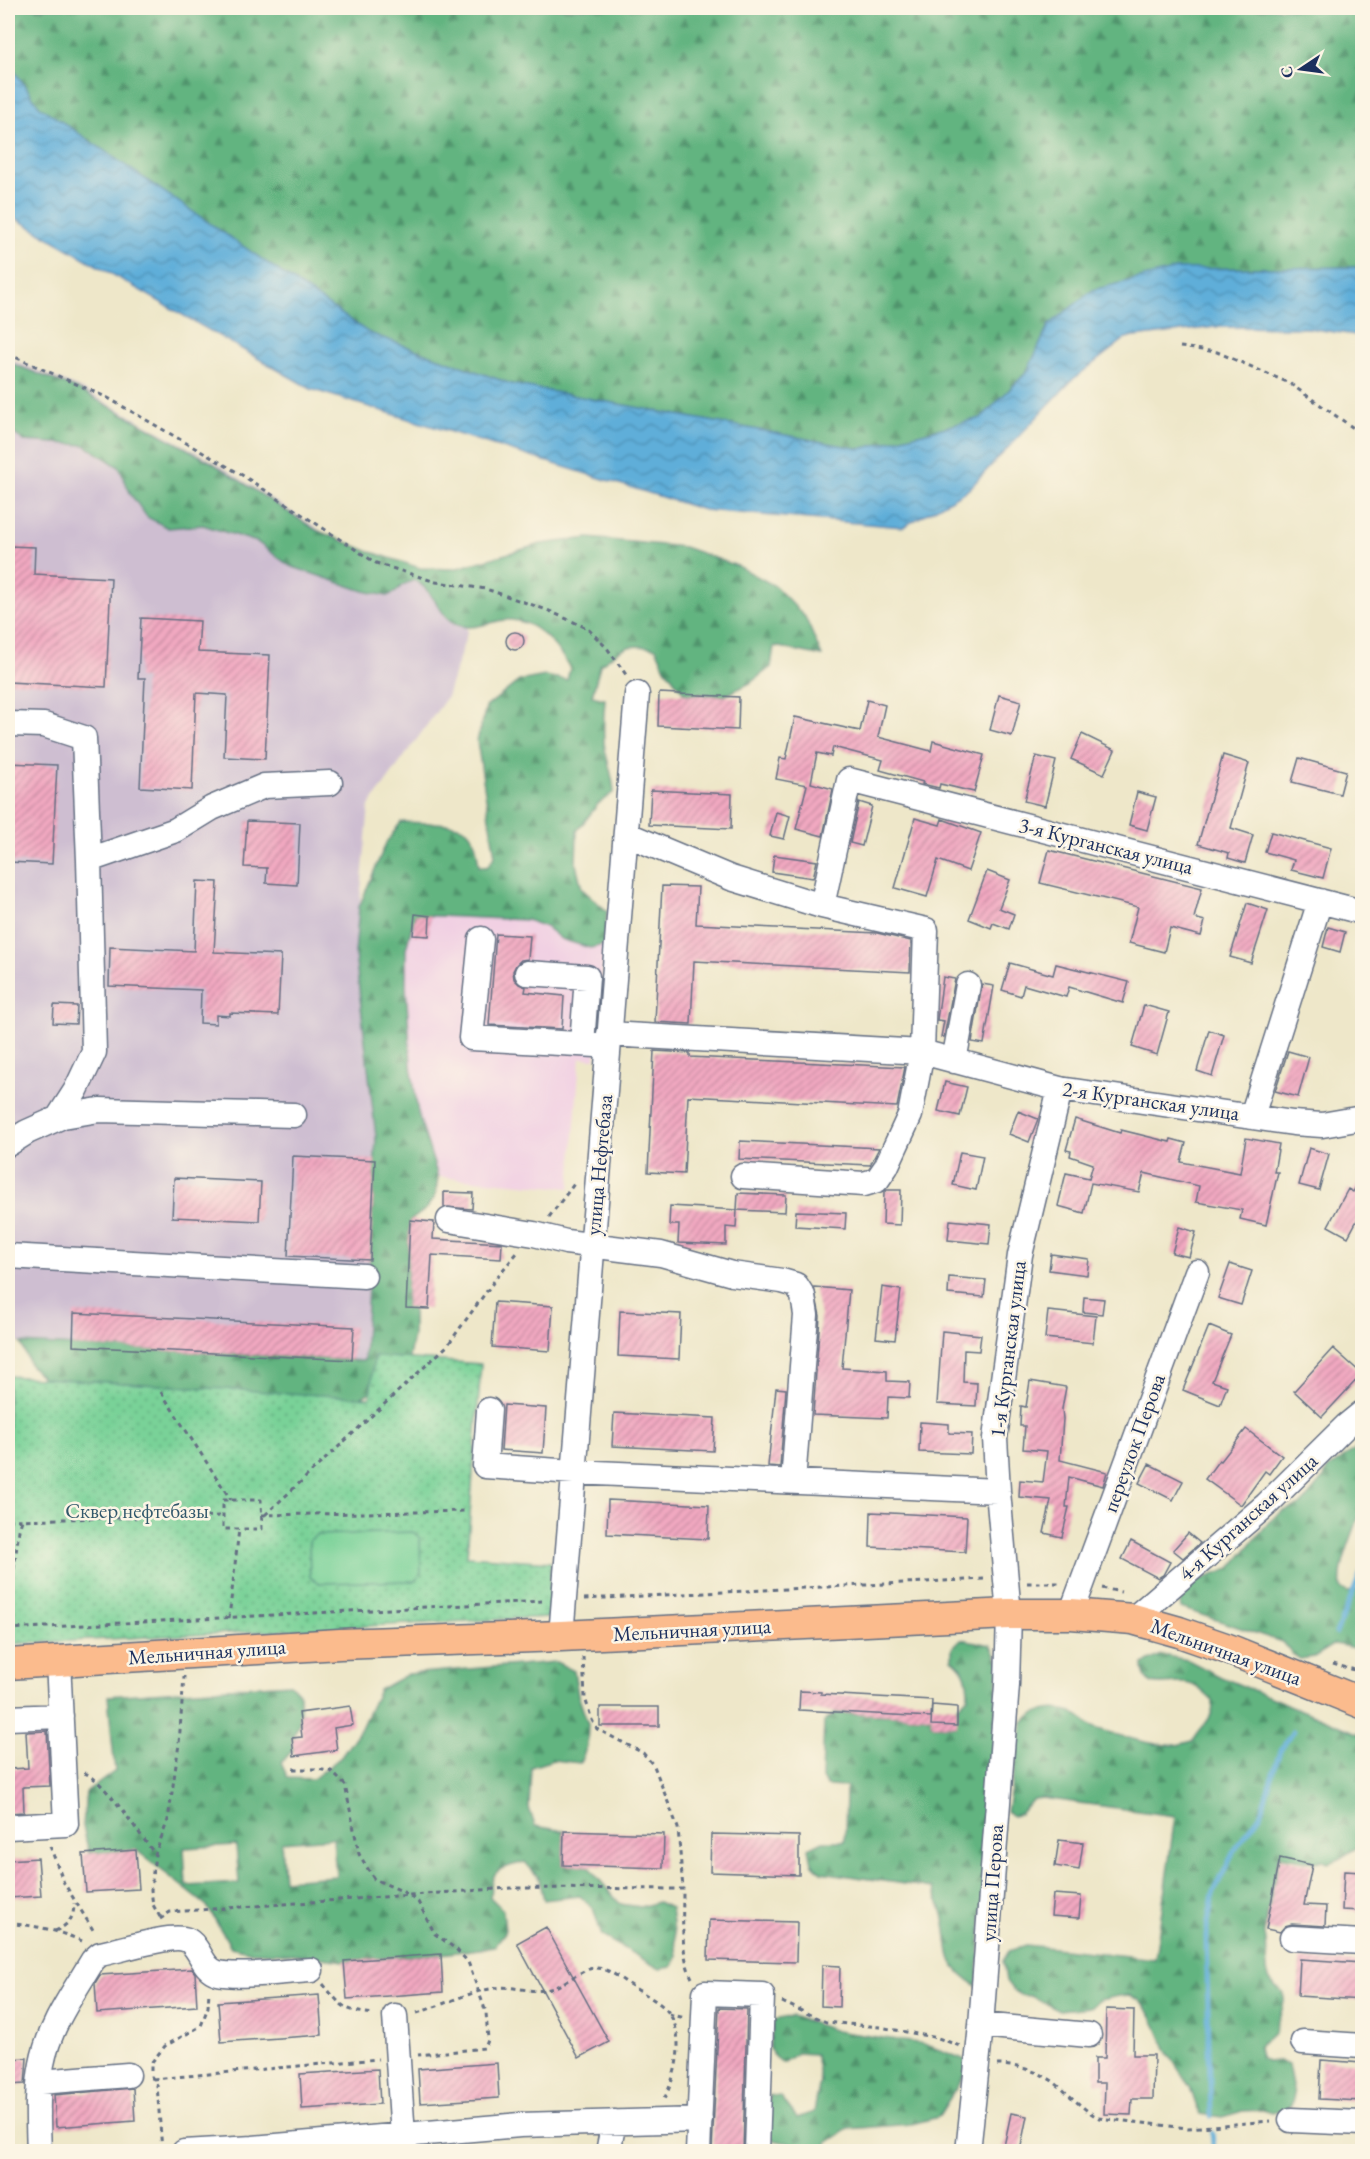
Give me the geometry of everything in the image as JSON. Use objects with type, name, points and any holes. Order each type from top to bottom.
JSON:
[{"type":"main road","name":"Мельничная улица","points":[[8,1664],[340,1644],[571,1636],[1010,1614],[1071,1614],[1133,1619],[1179,1632],[1228,1649],[1362,1703]]},
{"type":"street","name":"улица Нефтебаза","points":[[571,1636],[564,1600],[592,1245],[596,1041],[626,834],[637,694]]},
{"type":"street","points":[[8,724],[44,725],[84,738],[94,1052],[76,1090],[58,1118]]},
{"type":"street","name":"3-я Курганская улица","points":[[822,906],[849,780],[1362,912]]},
{"type":"street","points":[[89,861],[176,830],[212,808],[264,786],[330,783]]},
{"type":"street","points":[[626,834],[731,878],[822,906],[926,930],[939,1057]]},
{"type":"street","points":[[1252,1116],[1320,901]]},
{"type":"street","name":"2-я Курганская улица","points":[[481,939],[471,1038],[596,1041],[939,1057],[1060,1089],[1322,1125],[1362,1118]]},
{"type":"street","points":[[527,973],[587,977],[596,1041]]},
{"type":"street","points":[[743,1176],[864,1184],[876,1180],[886,1167],[939,1057],[968,985]]},
{"type":"street","name":"1-я Курганская улица","points":[[1010,1614],[995,1438],[1020,1256],[1060,1089]]},
{"type":"street","points":[[8,1144],[27,1132],[58,1118],[99,1110],[294,1114]]},
{"type":"street","points":[[449,1220],[534,1234],[566,1242],[661,1254],[732,1274],[795,1285],[803,1296],[806,1315],[793,1482]]},
{"type":"street","points":[[8,1256],[364,1276]]},
{"type":"street","name":"переулок Перова","points":[[1071,1614],[1197,1272]]},
{"type":"street","points":[[489,1410],[485,1466],[998,1491]]},
{"type":"street","name":"4-я Курганская улица","points":[[1133,1619],[1251,1519],[1362,1413]]},
{"type":"street","name":"улица Перова","points":[[968,2151],[981,2025],[1007,1685],[1010,1614]]},
{"type":"street","points":[[8,1827],[66,1824],[58,1661]]},
{"type":"street","points":[[8,1718],[61,1716]]},
{"type":"street","points":[[39,2151],[38,2098],[42,2062],[56,2023],[93,1960],[102,1954],[174,1938],[186,1939],[194,1946],[205,1964],[215,1972],[233,1974],[311,1970]]},
{"type":"street","points":[[1292,1938],[1362,1942]]},
{"type":"street","points":[[698,2151],[705,1993],[762,1995],[757,2151]]},
{"type":"street","points":[[395,2016],[404,2136]]},
{"type":"street","points":[[981,2025],[1089,2034]]},
{"type":"street","points":[[1303,2042],[1362,2046]]},
{"type":"street","points":[[40,2082],[128,2076]]},
{"type":"street","points":[[184,2151],[253,2150],[520,2125],[700,2120]]},
{"type":"street","points":[[1291,2121],[1362,2123]]},
{"type":"street","points":[[608,2151],[614,2122]]},
{"type":"path","points":[[1180,347],[1217,352],[1289,383],[1362,434]]},
{"type":"path","points":[[8,354],[108,398],[242,475],[376,563],[436,582],[486,589],[547,610],[587,628],[607,648],[637,694]]},
{"type":"path","points":[[263,1515],[447,1346],[497,1276],[574,1186],[575,1175]]},
{"type":"path","points":[[161,1392],[231,1500]]},
{"type":"path","points":[[223,1500],[231,1500],[261,1500],[262,1529],[223,1529],[223,1500]]},
{"type":"path","points":[[263,1515],[467,1511]]},
{"type":"path","points":[[8,1520],[223,1516]]},
{"type":"path","points":[[8,1614],[22,1520]]},
{"type":"path","points":[[230,1618],[240,1529]]},
{"type":"path","points":[[8,1629],[1006,1578]]},
{"type":"path","points":[[571,1636],[585,1698],[597,1729],[643,1753],[654,1766],[678,1828],[683,1889],[682,1927],[688,1971],[696,1986],[705,1993]]},
{"type":"path","points":[[156,1941],[160,1917],[153,1905],[151,1890],[155,1854],[168,1820],[179,1743],[186,1654]]},
{"type":"path","points":[[64,1769],[88,1774],[108,1790],[155,1854]]},
{"type":"path","points":[[153,2079],[485,2048],[488,2040],[486,2012],[468,1962],[456,1949],[435,1934],[418,1902],[374,1879],[359,1854],[345,1785],[331,1771],[293,1769]]},
{"type":"path","points":[[50,1843],[64,1883],[93,1929],[102,1954]]},
{"type":"path","points":[[160,1917],[170,1912],[510,1888],[683,1889]]},
{"type":"path","points":[[54,1931],[70,1922],[74,1914],[75,1901]]},
{"type":"path","points":[[8,1924],[64,1933],[90,1945],[102,1954]]},
{"type":"path","points":[[311,1970],[339,2004],[352,2012],[395,2016],[414,2014],[479,1991],[498,1987],[533,1992],[551,1989],[593,1968],[604,1969],[660,2004],[669,2014],[675,2032],[678,2056],[673,2082],[659,2109],[643,2121]]},
{"type":"path","points":[[162,2151],[157,2085],[151,2076],[151,2063],[165,2046],[201,2026],[208,2007],[211,1969]]},
{"type":"path","points":[[762,1995],[777,1999],[826,2022],[880,2027],[938,2038],[977,2059],[1028,2070],[1051,2080],[1087,2112],[1099,2118],[1188,2128],[1291,2121]]},
{"type":"shaded area","points":[[8,358],[82,389],[213,461],[388,573],[462,597],[467,633],[447,697],[369,806],[355,954],[376,1137],[364,1361],[8,1342]]},
{"type":"shaded area","points":[[393,893],[607,911],[595,1059],[580,1058],[570,1188],[391,1173]]},
{"type":"green space","points":[[8,8],[1362,8],[1362,267],[1176,269],[1049,325],[1027,372],[981,418],[860,449],[511,384],[369,333],[39,106],[8,62]]},
{"type":"green space","points":[[8,362],[77,389],[144,425],[211,462],[316,530],[365,550],[420,568],[454,569],[541,544],[589,538],[684,547],[740,567],[775,586],[805,617],[822,656],[774,646],[771,667],[750,683],[724,696],[685,694],[665,668],[656,648],[631,646],[614,654],[600,665],[592,696],[605,699],[604,743],[614,792],[598,804],[577,831],[576,864],[582,889],[607,911],[604,945],[590,948],[561,939],[546,927],[527,920],[415,915],[406,949],[411,1065],[418,1113],[438,1177],[435,1197],[426,1209],[410,1221],[406,1307],[413,1308],[413,1336],[407,1368],[361,1398],[43,1378],[30,1365],[21,1343],[364,1361],[376,1137],[355,954],[359,907],[386,843],[401,822],[462,827],[473,838],[479,866],[487,867],[495,856],[477,741],[486,707],[519,681],[545,676],[567,680],[570,668],[560,652],[546,637],[521,622],[505,620],[469,627],[453,623],[432,596],[414,580],[402,585],[396,592],[387,596],[364,591],[290,566],[257,542],[203,525],[168,528],[147,517],[131,495],[119,467],[85,445],[24,441],[8,429]]},
{"type":"green space","name":"Сквер нефтебазы","points":[[374,1356],[481,1364],[467,1556],[551,1562],[548,1617],[8,1644],[8,1376],[370,1398]]},
{"type":"green space","points":[[1362,1434],[1362,1503],[1344,1559],[1341,1588],[1347,1592],[1362,1590],[1362,1647],[1354,1648],[1335,1644],[1314,1657],[1300,1659],[1291,1653],[1282,1642],[1181,1608],[1180,1599],[1183,1591],[1198,1581],[1232,1567],[1269,1522],[1283,1511],[1301,1505],[1323,1479],[1327,1470],[1355,1449]]},
{"type":"green space","points":[[413,1532],[420,1538],[421,1574],[415,1581],[319,1583],[310,1577],[309,1541],[316,1535]]},
{"type":"green space","points":[[961,1639],[991,1645],[999,1661],[977,1986],[957,1970],[952,1962],[943,1914],[933,1888],[821,1872],[812,1863],[809,1848],[823,1841],[845,1841],[846,1787],[827,1786],[822,1778],[824,1722],[835,1713],[932,1717],[931,1725],[956,1726],[957,1707],[968,1697],[965,1675],[952,1659],[952,1648]]},
{"type":"green space","points":[[1161,1655],[1188,1660],[1221,1677],[1362,1735],[1362,1845],[1338,1860],[1328,1863],[1322,1860],[1314,1862],[1279,1856],[1264,1932],[1269,1978],[1283,1994],[1284,2001],[1275,2033],[1258,2047],[1260,2057],[1268,2062],[1279,2061],[1288,2065],[1294,2095],[1291,2106],[1282,2111],[1272,2113],[1263,2110],[1243,2111],[1222,2117],[1201,2114],[1190,2087],[1168,2053],[1152,2016],[1139,2000],[1129,1995],[1099,2000],[1091,2007],[1059,2010],[1031,1996],[1021,1995],[1006,1981],[1003,1961],[1009,1951],[1026,1945],[1155,1959],[1175,1816],[1043,1798],[1033,1799],[1020,1814],[1012,1816],[1007,1811],[1023,1722],[1028,1717],[1042,1711],[1065,1710],[1079,1716],[1094,1727],[1157,1744],[1177,1745],[1193,1741],[1209,1719],[1213,1701],[1194,1685],[1160,1684],[1148,1680],[1144,1674],[1143,1664]]},
{"type":"green space","points":[[556,1662],[574,1671],[578,1695],[588,1724],[587,1746],[580,1763],[553,1760],[531,1767],[529,1808],[535,1826],[564,1831],[563,1865],[588,1866],[620,1904],[641,1907],[658,1902],[671,1908],[677,1956],[672,1967],[660,1969],[602,1936],[593,1908],[580,1896],[544,1900],[539,1878],[525,1862],[503,1868],[492,1880],[490,1897],[503,1910],[505,1932],[494,1947],[441,1954],[344,1961],[292,1954],[252,1952],[231,1947],[207,1906],[136,1850],[89,1854],[83,1826],[86,1793],[115,1771],[108,1696],[290,1684],[300,1694],[300,1722],[292,1738],[294,1749],[281,1763],[288,1778],[313,1779],[341,1757],[360,1730],[379,1690],[408,1674]],"holes":[[[333,1838],[336,1876],[284,1880],[281,1842]],[[236,1845],[239,1883],[186,1886],[184,1848]]]},
{"type":"green space","points":[[792,2016],[836,2031],[924,2044],[966,2060],[967,2071],[938,2117],[912,2124],[848,2129],[827,2143],[826,2152],[793,2151],[793,2144],[773,2140],[764,2124],[770,2095],[781,2097],[797,2118],[814,2112],[820,2081],[815,2054],[797,2053],[782,2063],[769,2049],[774,2020]]},
{"type":"water","points":[[8,62],[39,106],[369,333],[511,384],[860,449],[981,418],[1027,372],[1049,325],[1093,290],[1176,269],[1362,267],[1362,336],[1307,328],[1215,327],[1126,338],[1072,380],[969,489],[903,527],[704,510],[311,389],[8,214]]},
{"type":"building","points":[[8,546],[35,547],[34,574],[111,578],[106,687],[8,682]]},
{"type":"building","points":[[141,618],[200,621],[198,652],[270,655],[265,759],[224,757],[227,695],[196,693],[192,790],[140,787],[145,678],[138,678]]},
{"type":"building","points":[[515,632],[521,635],[524,641],[521,647],[515,650],[509,647],[506,641],[509,635]]},
{"type":"building","points":[[659,693],[739,697],[738,730],[658,726]]},
{"type":"building","points":[[999,695],[1021,701],[1012,736],[990,730]]},
{"type":"building","points":[[867,700],[885,705],[878,737],[931,751],[933,741],[984,755],[974,792],[940,784],[939,788],[922,784],[923,782],[880,770],[883,760],[833,747],[831,756],[817,753],[811,783],[833,789],[823,836],[796,829],[807,785],[776,779],[780,758],[786,759],[795,717],[860,731]]},
{"type":"building","points":[[1082,734],[1115,750],[1104,774],[1071,759]]},
{"type":"building","points":[[1223,755],[1249,763],[1231,828],[1253,835],[1245,863],[1228,858],[1229,853],[1198,844]]},
{"type":"building","points":[[1036,756],[1056,761],[1045,806],[1024,801]]},
{"type":"building","points":[[1299,758],[1346,771],[1340,794],[1292,782]]},
{"type":"building","points":[[8,763],[57,765],[52,864],[8,862]]},
{"type":"building","points":[[651,790],[732,794],[731,829],[649,825]]},
{"type":"building","points":[[1137,792],[1156,797],[1147,830],[1129,825]]},
{"type":"building","points":[[859,802],[872,806],[862,846],[850,843]]},
{"type":"building","points":[[776,812],[790,816],[784,839],[770,836]]},
{"type":"building","points":[[915,818],[940,825],[942,819],[981,833],[968,871],[938,860],[927,897],[895,888]]},
{"type":"building","points":[[247,821],[300,823],[297,885],[266,883],[267,868],[244,867]]},
{"type":"building","points":[[1271,832],[1331,848],[1323,878],[1291,870],[1294,860],[1265,852]]},
{"type":"building","points":[[1049,850],[1202,888],[1194,918],[1205,921],[1201,936],[1170,928],[1164,952],[1129,943],[1138,907],[1040,883]]},
{"type":"building","points":[[774,855],[817,861],[813,878],[772,872]]},
{"type":"building","points":[[987,871],[1010,880],[999,908],[1014,914],[1009,929],[993,923],[991,928],[969,919]]},
{"type":"building","points":[[197,881],[218,882],[214,952],[281,955],[278,1015],[230,1013],[230,1016],[216,1015],[216,1024],[200,1023],[201,990],[109,986],[110,947],[194,951]]},
{"type":"building","points":[[662,886],[698,887],[696,924],[877,933],[911,941],[910,972],[694,961],[691,1024],[655,1022]]},
{"type":"building","points":[[1247,903],[1268,910],[1251,963],[1230,957]]},
{"type":"building","points":[[415,914],[430,916],[429,936],[413,935]]},
{"type":"building","points":[[1328,927],[1345,932],[1340,952],[1323,947]]},
{"type":"building","points":[[496,934],[530,936],[528,959],[521,960],[516,965],[513,971],[514,979],[526,987],[525,992],[564,996],[562,1029],[489,1025]]},
{"type":"building","points":[[1010,963],[1053,975],[1056,964],[1129,982],[1123,1003],[1069,987],[1066,997],[1024,985],[1021,996],[1002,990]]},
{"type":"building","points":[[943,977],[955,979],[944,1037],[941,1037],[944,1021],[937,1020]]},
{"type":"building","points":[[982,984],[994,986],[984,1044],[972,1042]]},
{"type":"building","points":[[54,1005],[77,1006],[76,1024],[53,1023]]},
{"type":"building","points":[[1144,1005],[1169,1012],[1157,1055],[1132,1047]]},
{"type":"building","points":[[1209,1030],[1224,1035],[1212,1076],[1197,1071]]},
{"type":"building","points":[[654,1051],[690,1053],[690,1057],[905,1067],[897,1107],[688,1096],[684,1174],[648,1172]]},
{"type":"building","points":[[1288,1051],[1309,1057],[1298,1097],[1275,1091]]},
{"type":"building","points":[[945,1082],[967,1087],[960,1116],[938,1111]]},
{"type":"building","points":[[1018,1111],[1038,1119],[1029,1142],[1009,1134]]},
{"type":"building","points":[[1075,1119],[1120,1133],[1121,1130],[1170,1142],[1171,1139],[1186,1143],[1181,1162],[1240,1173],[1246,1138],[1279,1144],[1274,1172],[1278,1172],[1266,1225],[1240,1219],[1242,1210],[1196,1202],[1199,1186],[1144,1173],[1139,1192],[1091,1183],[1084,1213],[1058,1206],[1066,1173],[1089,1178],[1093,1164],[1070,1156],[1071,1151],[1066,1150]]},
{"type":"building","points":[[740,1141],[879,1148],[870,1165],[739,1159]]},
{"type":"building","points":[[1309,1148],[1329,1154],[1319,1190],[1299,1185]]},
{"type":"building","points":[[960,1152],[983,1156],[976,1190],[953,1185]]},
{"type":"building","points":[[293,1156],[375,1160],[370,1260],[288,1256]]},
{"type":"building","points":[[1362,1176],[1362,1211],[1348,1237],[1328,1226],[1348,1189],[1353,1192]]},
{"type":"building","points":[[174,1178],[261,1182],[259,1221],[172,1217]]},
{"type":"building","points":[[901,1190],[900,1225],[883,1224],[884,1192]]},
{"type":"building","points":[[444,1192],[473,1193],[472,1209],[444,1207]]},
{"type":"building","points":[[738,1193],[786,1195],[785,1212],[737,1210]]},
{"type":"building","points":[[670,1206],[737,1210],[736,1228],[726,1227],[726,1245],[678,1243],[679,1225],[669,1225]]},
{"type":"building","points":[[796,1211],[846,1213],[845,1229],[795,1226]]},
{"type":"building","points":[[410,1220],[434,1222],[433,1239],[502,1243],[501,1259],[432,1255],[429,1309],[406,1308]]},
{"type":"building","points":[[950,1220],[991,1224],[989,1244],[948,1240]]},
{"type":"building","points":[[1179,1227],[1196,1232],[1189,1257],[1172,1253]]},
{"type":"building","points":[[1051,1254],[1089,1259],[1087,1275],[1049,1270]]},
{"type":"building","points":[[1230,1264],[1252,1271],[1241,1305],[1218,1298]]},
{"type":"building","points":[[949,1277],[986,1280],[984,1297],[948,1294]]},
{"type":"building","points":[[814,1287],[849,1290],[842,1368],[887,1371],[887,1381],[910,1382],[909,1398],[888,1397],[887,1418],[813,1415],[820,1316]]},
{"type":"building","points":[[882,1287],[901,1290],[895,1340],[876,1338]]},
{"type":"building","points":[[1084,1297],[1104,1299],[1102,1314],[1083,1312]]},
{"type":"building","points":[[495,1302],[553,1306],[550,1351],[492,1347]]},
{"type":"building","points":[[620,1311],[681,1314],[679,1359],[618,1356]]},
{"type":"building","points":[[1048,1311],[1096,1316],[1093,1343],[1045,1338]]},
{"type":"building","points":[[74,1313],[354,1327],[352,1360],[73,1346]]},
{"type":"building","points":[[1209,1326],[1231,1335],[1212,1381],[1227,1386],[1220,1405],[1183,1390]]},
{"type":"building","points":[[942,1331],[981,1335],[979,1351],[964,1350],[963,1382],[977,1383],[976,1406],[937,1404]]},
{"type":"building","points":[[1333,1348],[1362,1374],[1322,1417],[1294,1391]]},
{"type":"building","points":[[1030,1381],[1066,1387],[1062,1409],[1060,1460],[1107,1472],[1103,1486],[1069,1477],[1066,1507],[1069,1507],[1062,1537],[1044,1533],[1051,1500],[1019,1497],[1020,1480],[1043,1482],[1047,1451],[1023,1449],[1025,1426],[1020,1426],[1021,1406],[1026,1407]]},
{"type":"building","points":[[776,1388],[786,1389],[780,1467],[768,1466]]},
{"type":"building","points":[[504,1405],[546,1408],[543,1453],[501,1450]]},
{"type":"building","points":[[614,1413],[715,1418],[713,1451],[612,1446]]},
{"type":"building","points":[[920,1422],[949,1424],[949,1433],[972,1434],[971,1454],[919,1452]]},
{"type":"building","points":[[1246,1429],[1282,1456],[1269,1474],[1265,1471],[1241,1505],[1205,1479]]},
{"type":"building","points":[[1149,1464],[1183,1481],[1173,1500],[1139,1483]]},
{"type":"building","points":[[608,1500],[709,1505],[708,1539],[607,1534]]},
{"type":"building","points":[[871,1512],[967,1517],[965,1552],[870,1547]]},
{"type":"building","points":[[1188,1533],[1200,1543],[1183,1558],[1173,1550]]},
{"type":"building","points":[[1131,1541],[1170,1562],[1163,1575],[1158,1578],[1122,1559]]},
{"type":"building","points":[[800,1691],[932,1700],[931,1717],[799,1710]]},
{"type":"building","points":[[932,1705],[957,1707],[957,1726],[931,1725]]},
{"type":"building","points":[[350,1706],[353,1725],[334,1728],[337,1750],[294,1756],[292,1738],[302,1737],[299,1713]]},
{"type":"building","points":[[600,1707],[659,1707],[659,1726],[600,1726]]},
{"type":"building","points":[[47,1731],[50,1786],[23,1787],[24,1812],[8,1813],[8,1769],[28,1768],[26,1732]]},
{"type":"building","points":[[564,1831],[664,1834],[663,1868],[563,1865]]},
{"type":"building","points":[[711,1834],[799,1836],[799,1875],[710,1872]]},
{"type":"building","points":[[1059,1840],[1083,1843],[1079,1870],[1055,1866]]},
{"type":"building","points":[[136,1850],[139,1889],[86,1892],[83,1854]]},
{"type":"building","points":[[38,1858],[41,1896],[8,1898],[8,1860]]},
{"type":"building","points":[[1280,1858],[1312,1865],[1304,1905],[1326,1906],[1325,1926],[1292,1924],[1285,1926],[1280,1932],[1266,1929]]},
{"type":"building","points":[[1344,1871],[1362,1872],[1362,1911],[1342,1910]]},
{"type":"building","points":[[1053,1894],[1081,1896],[1079,1918],[1051,1916]]},
{"type":"building","points":[[709,1920],[797,1922],[796,1962],[708,1960]]},
{"type":"building","points":[[546,1927],[609,2042],[579,2058],[517,1943]]},
{"type":"building","points":[[441,1954],[443,1992],[347,1999],[344,1961]]},
{"type":"building","points":[[1300,1959],[1362,1963],[1362,2000],[1298,1996]]},
{"type":"building","points":[[822,1965],[840,1966],[839,2007],[821,2006]]},
{"type":"building","points":[[192,1969],[195,1973],[197,2006],[97,2013],[95,1983],[100,1975]]},
{"type":"building","points":[[319,1995],[322,2035],[221,2042],[218,2002]]},
{"type":"building","points":[[719,2008],[747,2009],[743,2151],[712,2151]]},
{"type":"building","points":[[1106,2009],[1134,2010],[1133,2055],[1154,2055],[1153,2099],[1132,2099],[1131,2115],[1104,2114],[1105,2083],[1095,2083],[1095,2058],[1105,2058]]},
{"type":"building","points":[[27,2058],[25,2084],[8,2085],[8,2059]]},
{"type":"building","points":[[1321,2060],[1362,2063],[1362,2101],[1319,2099]]},
{"type":"building","points":[[497,2063],[499,2098],[420,2103],[418,2069]]},
{"type":"building","points":[[378,2069],[380,2104],[302,2109],[300,2074]]},
{"type":"building","points":[[133,2088],[135,2121],[56,2127],[54,2095]]},
{"type":"building","points":[[1011,2113],[1027,2116],[1020,2151],[1003,2151]]},
{"type":"waterway","points":[[1336,1633],[1362,1571]]},
{"type":"waterway","points":[[1211,2116],[1206,1935],[1213,1894],[1234,1851],[1260,1815],[1280,1751],[1293,1731]]},
{"type":"waterway","points":[[1212,2133],[1214,2152]]}]
